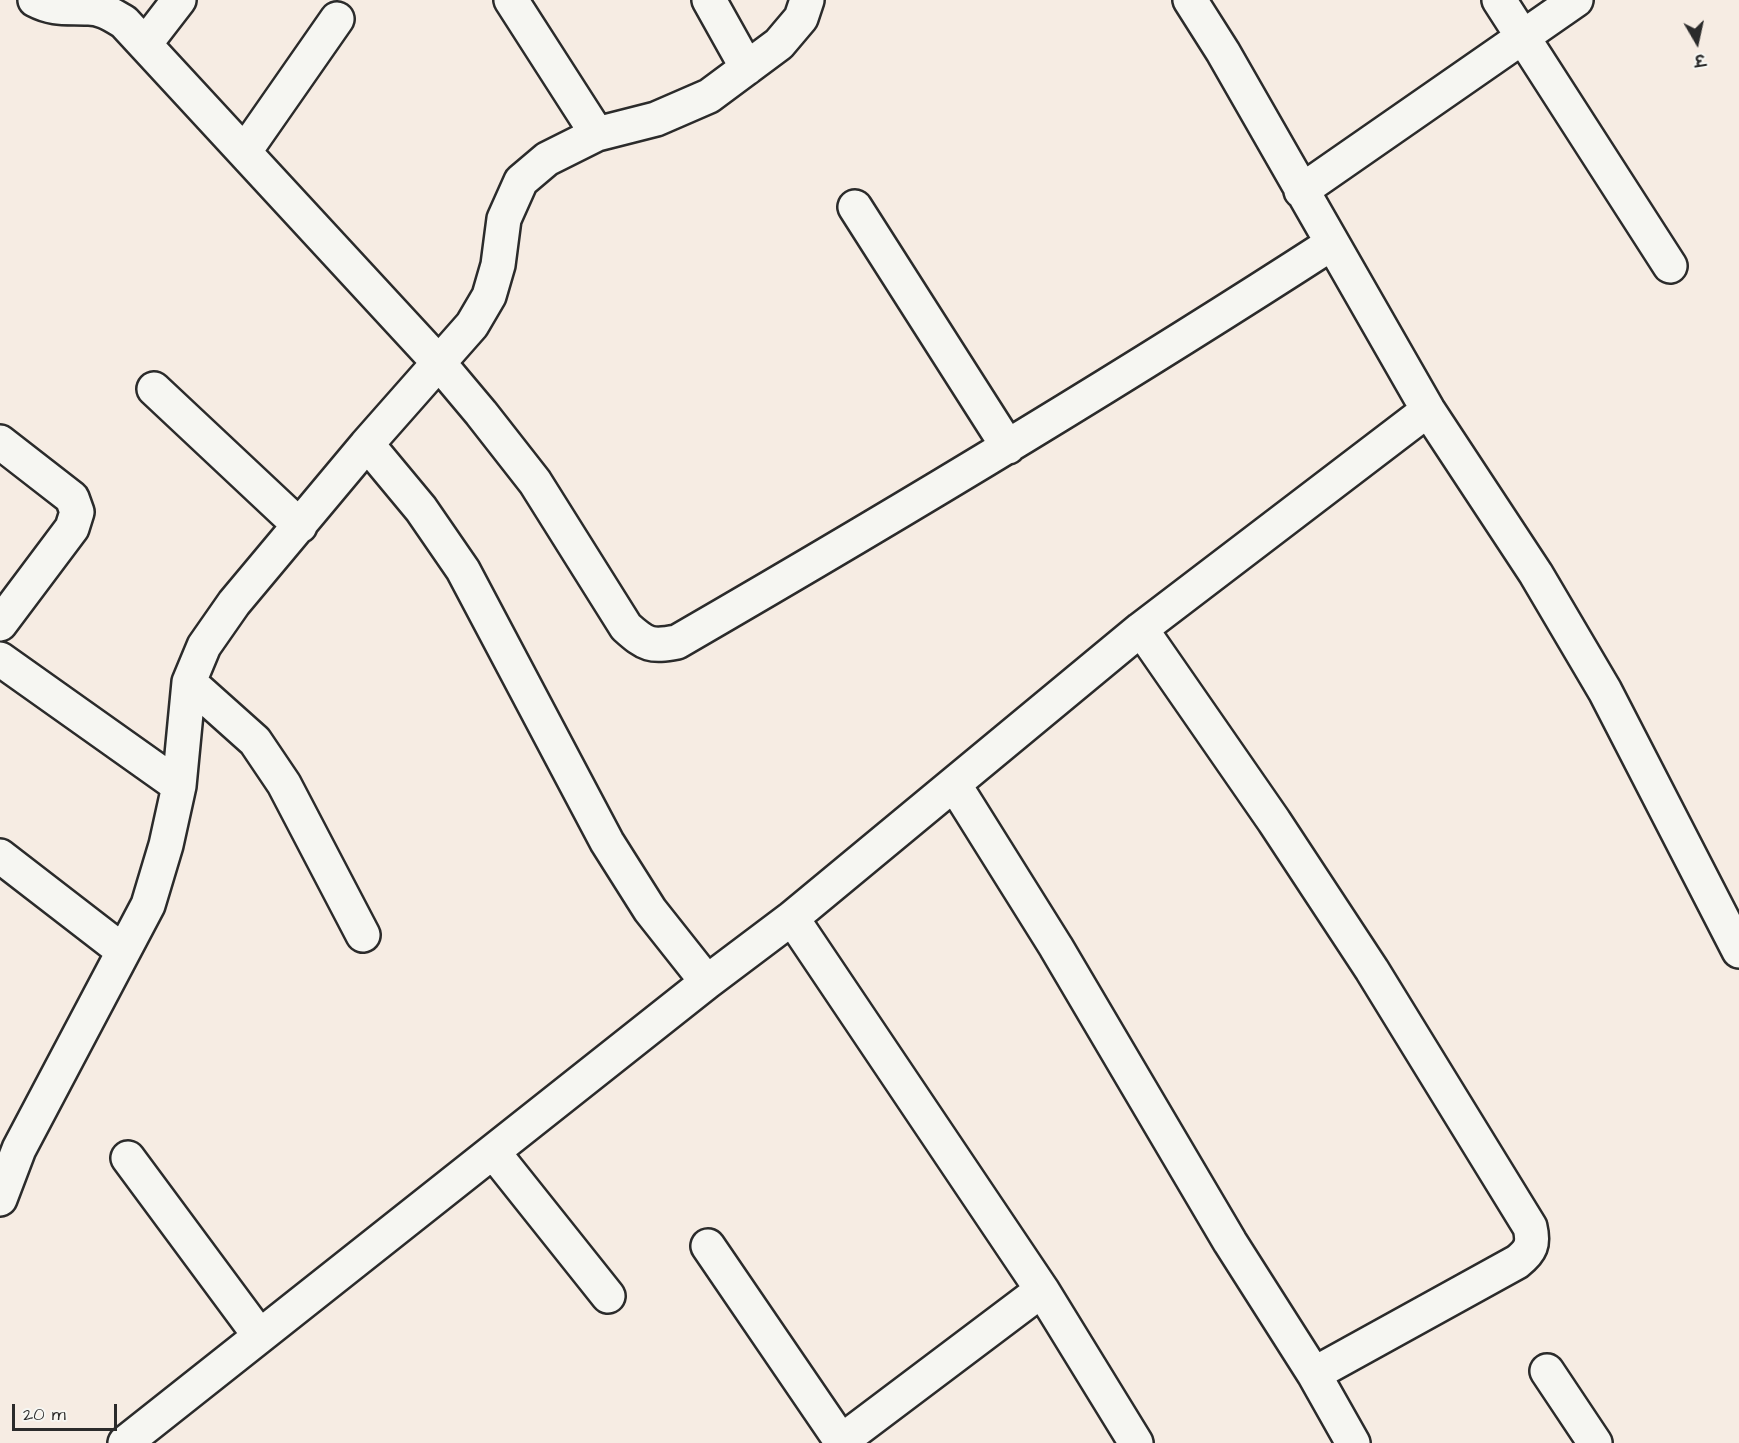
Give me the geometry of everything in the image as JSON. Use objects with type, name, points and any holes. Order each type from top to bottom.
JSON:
[{"type":"street","points":[[35,0],[49,8],[68,10],[88,8],[106,12],[124,22],[439,363],[535,482],[626,627],[642,642],[657,645],[677,642],[1008,447],[1136,370],[1331,244]]},
{"type":"street","points":[[145,44],[179,0]]},
{"type":"street","points":[[511,0],[597,134]]},
{"type":"street","points":[[709,0],[747,68]]},
{"type":"street","points":[[0,1198],[9,1141],[148,906],[166,845],[179,786],[189,682],[204,646],[234,603],[367,444],[472,325],[489,296],[498,265],[504,219],[521,181],[547,159],[597,134],[656,119],[709,96],[779,44],[801,18],[807,0]]},
{"type":"street","points":[[1190,0],[1223,52],[1300,191],[1428,410],[1536,574],[1605,691],[1658,789],[1739,951]]},
{"type":"street","points":[[1499,0],[1670,266]]},
{"type":"street","points":[[1300,191],[1576,0]]},
{"type":"street","points":[[245,151],[337,20]]},
{"type":"street","points":[[855,207],[1008,447]]},
{"type":"street","points":[[154,388],[300,526]]},
{"type":"street","points":[[125,1443],[259,1335],[494,1153],[706,982],[792,918],[1141,629],[1428,410]]},
{"type":"street","points":[[0,441],[72,498],[77,512],[72,528],[0,624]]},
{"type":"street","points":[[367,444],[421,509],[463,570],[607,842],[650,910],[706,982]]},
{"type":"street","points":[[1141,629],[1274,821],[1372,970],[1530,1227],[1533,1241],[1528,1253],[1517,1262],[1314,1374]]},
{"type":"street","points":[[0,659],[179,786]]},
{"type":"street","points":[[189,682],[255,741],[284,784],[363,935]]},
{"type":"street","points":[[954,784],[1062,957],[1230,1242],[1314,1374],[1353,1443]]},
{"type":"street","points":[[0,856],[123,951]]},
{"type":"street","points":[[792,918],[1042,1290],[1136,1443]]},
{"type":"street","points":[[494,1153],[608,1296]]},
{"type":"street","points":[[128,1158],[259,1335]]},
{"type":"street","points":[[708,1246],[840,1442],[1042,1290]]},
{"type":"street","points":[[1547,1371],[1595,1443]]}]
